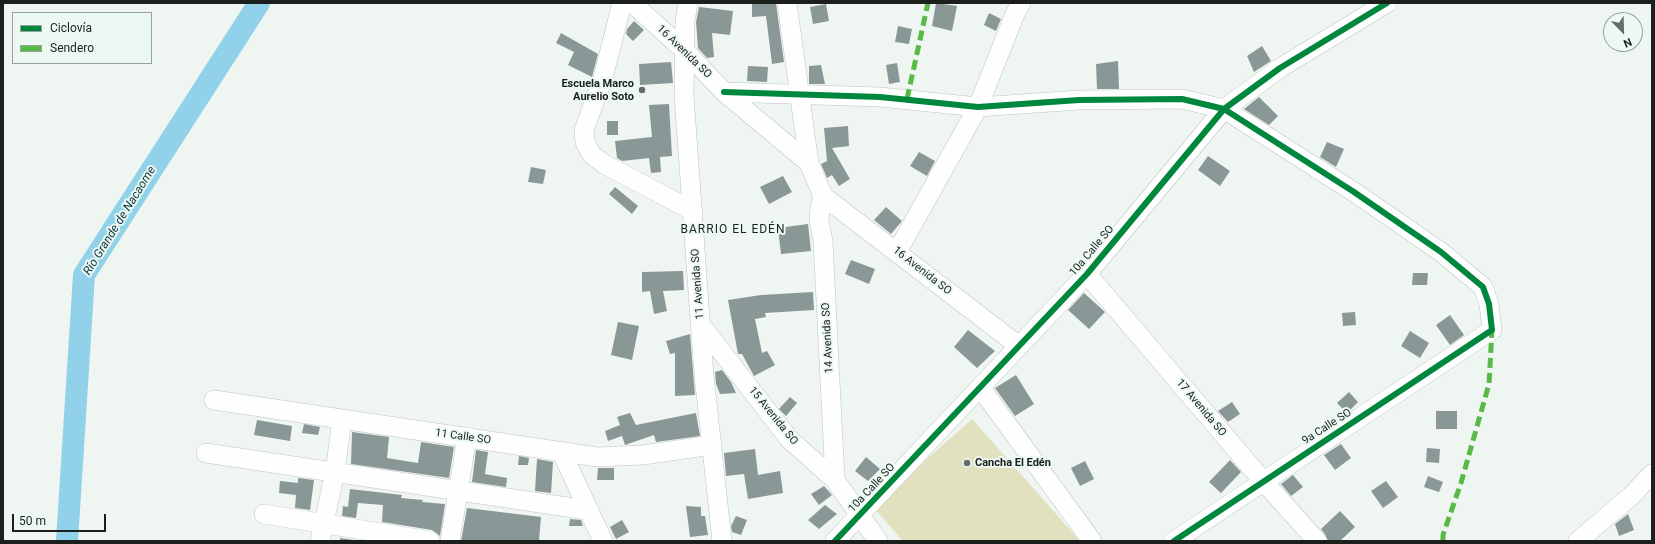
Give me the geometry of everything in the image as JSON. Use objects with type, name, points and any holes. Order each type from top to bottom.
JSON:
[{"type":"street","points":[[622,3],[603,78],[584,130],[584,142],[592,155],[604,164],[693,211]]},
{"type":"street","name":"16 Avenida SO","points":[[632,3],[685,51],[724,92],[809,163]]},
{"type":"street","name":"11 Avenida SO","points":[[688,3],[685,21],[684,95],[701,325],[722,541]]},
{"type":"street","points":[[788,3],[809,163],[823,196]]},
{"type":"street","points":[[898,252],[978,107],[1015,14],[1022,3]]},
{"type":"street","name":"10a Calle SO","points":[[841,538],[860,515],[1087,274],[1224,109],[1280,68],[1387,3]]},
{"type":"street","points":[[724,92],[880,97],[978,107],[1079,100],[1182,99],[1224,109]]},
{"type":"street","name":"9a Calle SO","points":[[1174,541],[1492,330],[1490,304],[1483,287],[1441,252],[1354,192],[1224,109]]},
{"type":"street","name":"16 Avenida SO","points":[[823,196],[1020,346]]},
{"type":"street","name":"14 Avenida SO","points":[[823,196],[820,207],[819,221],[823,241],[835,480]]},
{"type":"street","name":"17 Avenida SO","points":[[1087,274],[1263,481],[1317,541]]},
{"type":"street","name":"15 Avenida SO","points":[[701,325],[789,439],[835,480],[878,541]]},
{"type":"street","points":[[980,388],[1092,541]]},
{"type":"street","name":"11 Calle SO","points":[[214,400],[598,457],[643,455],[712,445]]},
{"type":"street","points":[[323,532],[342,419]]},
{"type":"street","points":[[450,541],[457,490],[467,437]]},
{"type":"street","points":[[561,451],[587,510],[603,541]]},
{"type":"street","points":[[206,453],[587,510]]},
{"type":"street","points":[[1578,541],[1600,532],[1652,474]]},
{"type":"street","points":[[264,514],[323,532],[430,541]]},
{"type":"green space","name":"Cancha El Edén","points":[[972,419],[1080,541],[903,541],[873,507]]},
{"type":"building","points":[[752,3],[776,3],[784,62],[772,64],[766,16],[752,17]]},
{"type":"building","points":[[936,3],[957,6],[952,31],[932,26]]},
{"type":"building","points":[[826,4],[829,21],[813,24],[810,7]]},
{"type":"building","points":[[699,7],[733,11],[730,35],[712,33],[714,57],[707,58],[698,48],[696,22]]},
{"type":"building","points":[[989,13],[1001,19],[996,31],[984,25]]},
{"type":"building","points":[[634,21],[644,30],[633,41],[626,34],[627,29]]},
{"type":"building","points":[[898,26],[912,29],[909,44],[895,42]]},
{"type":"building","points":[[561,33],[598,54],[592,77],[568,65],[574,52],[556,43]]},
{"type":"building","points":[[1262,46],[1271,61],[1254,72],[1247,56]]},
{"type":"building","points":[[1118,61],[1119,89],[1097,89],[1096,64]]},
{"type":"building","points":[[671,62],[673,83],[640,85],[639,64]]},
{"type":"building","points":[[897,63],[900,82],[889,84],[886,65]]},
{"type":"building","points":[[821,65],[825,84],[809,84],[809,66]]},
{"type":"building","points":[[748,66],[768,67],[767,82],[747,81]]},
{"type":"building","points":[[1259,97],[1278,116],[1269,125],[1244,109]]},
{"type":"building","points":[[669,104],[672,156],[660,157],[661,172],[651,173],[649,158],[622,161],[617,158],[615,141],[652,137],[649,105]]},
{"type":"building","points":[[607,121],[618,121],[618,135],[607,135]]},
{"type":"building","points":[[848,126],[849,146],[832,148],[850,179],[839,186],[832,175],[827,178],[821,164],[827,161],[824,128]]},
{"type":"building","points":[[1327,142],[1344,149],[1336,167],[1320,157]]},
{"type":"building","points":[[919,152],[935,161],[927,176],[910,166]]},
{"type":"building","points":[[1208,156],[1230,171],[1220,186],[1198,170]]},
{"type":"building","points":[[531,167],[546,170],[543,184],[528,182]]},
{"type":"building","points":[[783,176],[792,192],[769,204],[760,187]]},
{"type":"building","points":[[615,187],[638,206],[632,214],[609,194]]},
{"type":"building","points":[[886,207],[902,221],[891,234],[874,220]]},
{"type":"building","points":[[808,224],[811,251],[781,254],[778,228]]},
{"type":"building","points":[[851,260],[875,269],[869,284],[845,274]]},
{"type":"building","points":[[683,271],[684,290],[663,291],[667,311],[654,314],[650,291],[642,292],[642,272]]},
{"type":"building","points":[[1413,273],[1428,273],[1427,285],[1412,285]]},
{"type":"building","points":[[813,292],[814,310],[765,313],[766,317],[755,319],[762,353],[767,351],[775,365],[754,376],[742,354],[738,354],[728,300],[761,295]]},
{"type":"building","points":[[1084,293],[1105,312],[1089,329],[1068,310]]},
{"type":"building","points":[[1355,312],[1356,325],[1343,326],[1342,313]]},
{"type":"building","points":[[1450,315],[1464,335],[1450,345],[1436,325]]},
{"type":"building","points":[[618,322],[639,326],[632,360],[611,355]]},
{"type":"building","points":[[968,330],[995,351],[977,368],[954,347]]},
{"type":"building","points":[[1410,331],[1429,343],[1420,358],[1401,346]]},
{"type":"building","points":[[690,334],[695,395],[675,396],[675,353],[670,354],[666,341]]},
{"type":"building","points":[[722,370],[731,382],[736,393],[720,394],[716,384],[715,372]]},
{"type":"building","points":[[1016,375],[1034,404],[1015,416],[995,388]]},
{"type":"building","points":[[1349,392],[1358,402],[1347,413],[1337,403]]},
{"type":"building","points":[[790,397],[797,403],[786,416],[779,409]]},
{"type":"building","points":[[1232,402],[1240,414],[1228,422],[1218,411]]},
{"type":"building","points":[[1436,411],[1457,411],[1457,429],[1436,429]]},
{"type":"building","points":[[630,413],[636,425],[696,413],[700,436],[656,442],[654,435],[625,445],[622,436],[608,441],[605,431],[620,425],[617,417]]},
{"type":"building","points":[[257,420],[292,426],[290,441],[254,435]]},
{"type":"building","points":[[304,424],[320,427],[318,435],[302,433]]},
{"type":"building","points":[[352,432],[389,437],[387,458],[418,463],[421,442],[454,447],[449,478],[351,464]]},
{"type":"building","points":[[1341,444],[1351,458],[1335,470],[1324,455]]},
{"type":"building","points":[[1427,448],[1440,449],[1439,463],[1426,462]]},
{"type":"building","points":[[755,449],[758,475],[780,471],[783,493],[748,499],[744,474],[726,476],[724,453]]},
{"type":"building","points":[[476,450],[488,452],[485,474],[507,478],[506,487],[472,482]]},
{"type":"building","points":[[519,456],[529,458],[528,465],[518,465]]},
{"type":"building","points":[[866,457],[880,469],[868,481],[855,471]]},
{"type":"building","points":[[537,459],[553,462],[551,493],[535,491]]},
{"type":"building","points":[[1230,460],[1241,472],[1221,493],[1209,482]]},
{"type":"building","points":[[1085,461],[1094,479],[1080,486],[1071,468]]},
{"type":"building","points":[[598,468],[614,468],[614,480],[597,480]]},
{"type":"building","points":[[1293,475],[1303,487],[1291,496],[1281,484]]},
{"type":"building","points":[[1428,476],[1443,482],[1439,492],[1424,487]]},
{"type":"building","points":[[298,478],[314,480],[310,510],[295,508],[296,495],[279,493],[280,481],[298,483]]},
{"type":"building","points":[[1386,481],[1398,497],[1383,508],[1371,491]]},
{"type":"building","points":[[824,486],[832,495],[819,505],[811,494]]},
{"type":"building","points":[[350,489],[402,495],[401,498],[445,504],[440,536],[432,530],[382,522],[383,505],[358,503],[356,518],[342,516],[343,506],[348,507]]},
{"type":"building","points":[[825,505],[837,514],[819,529],[808,520]]},
{"type":"building","points":[[686,506],[701,507],[701,516],[705,516],[708,535],[690,537]]},
{"type":"building","points":[[467,508],[541,517],[539,541],[461,541]]},
{"type":"building","points":[[1340,511],[1355,527],[1340,541],[1328,541],[1321,529]]},
{"type":"building","points":[[1628,514],[1634,530],[1619,536],[1615,524]]},
{"type":"building","points":[[736,516],[747,520],[741,535],[732,532],[731,526]]},
{"type":"building","points":[[570,519],[581,520],[583,526],[569,526]]},
{"type":"building","points":[[622,520],[629,532],[616,539],[610,527]]},
{"type":"building","points":[[340,538],[354,540],[354,541],[340,541]]},
{"type":"waterway","name":"Río Grande de Nacaome","points":[[67,541],[84,275],[259,3]]},
{"type":"marked path","points":[[907,99],[928,3]]},
{"type":"marked path","points":[[1443,541],[1443,535],[1461,483],[1489,384],[1492,330]]},
{"type":"cycle path","points":[[835,541],[1087,274],[1224,109],[1280,68],[1387,3]]},
{"type":"cycle path","points":[[724,92],[880,97],[978,107],[1079,100],[1182,99],[1224,109],[1354,192],[1441,252],[1483,287],[1489,304],[1492,330],[1174,541]]},
{"type":"place","name":"Escuela Marco Aurelio Soto","points":[[642,90]]},
{"type":"place","name":"Cancha El Edén","points":[[967,463]]},
{"type":"district","name":"BARRIO EL EDÉN","points":[[733,230]]}]
